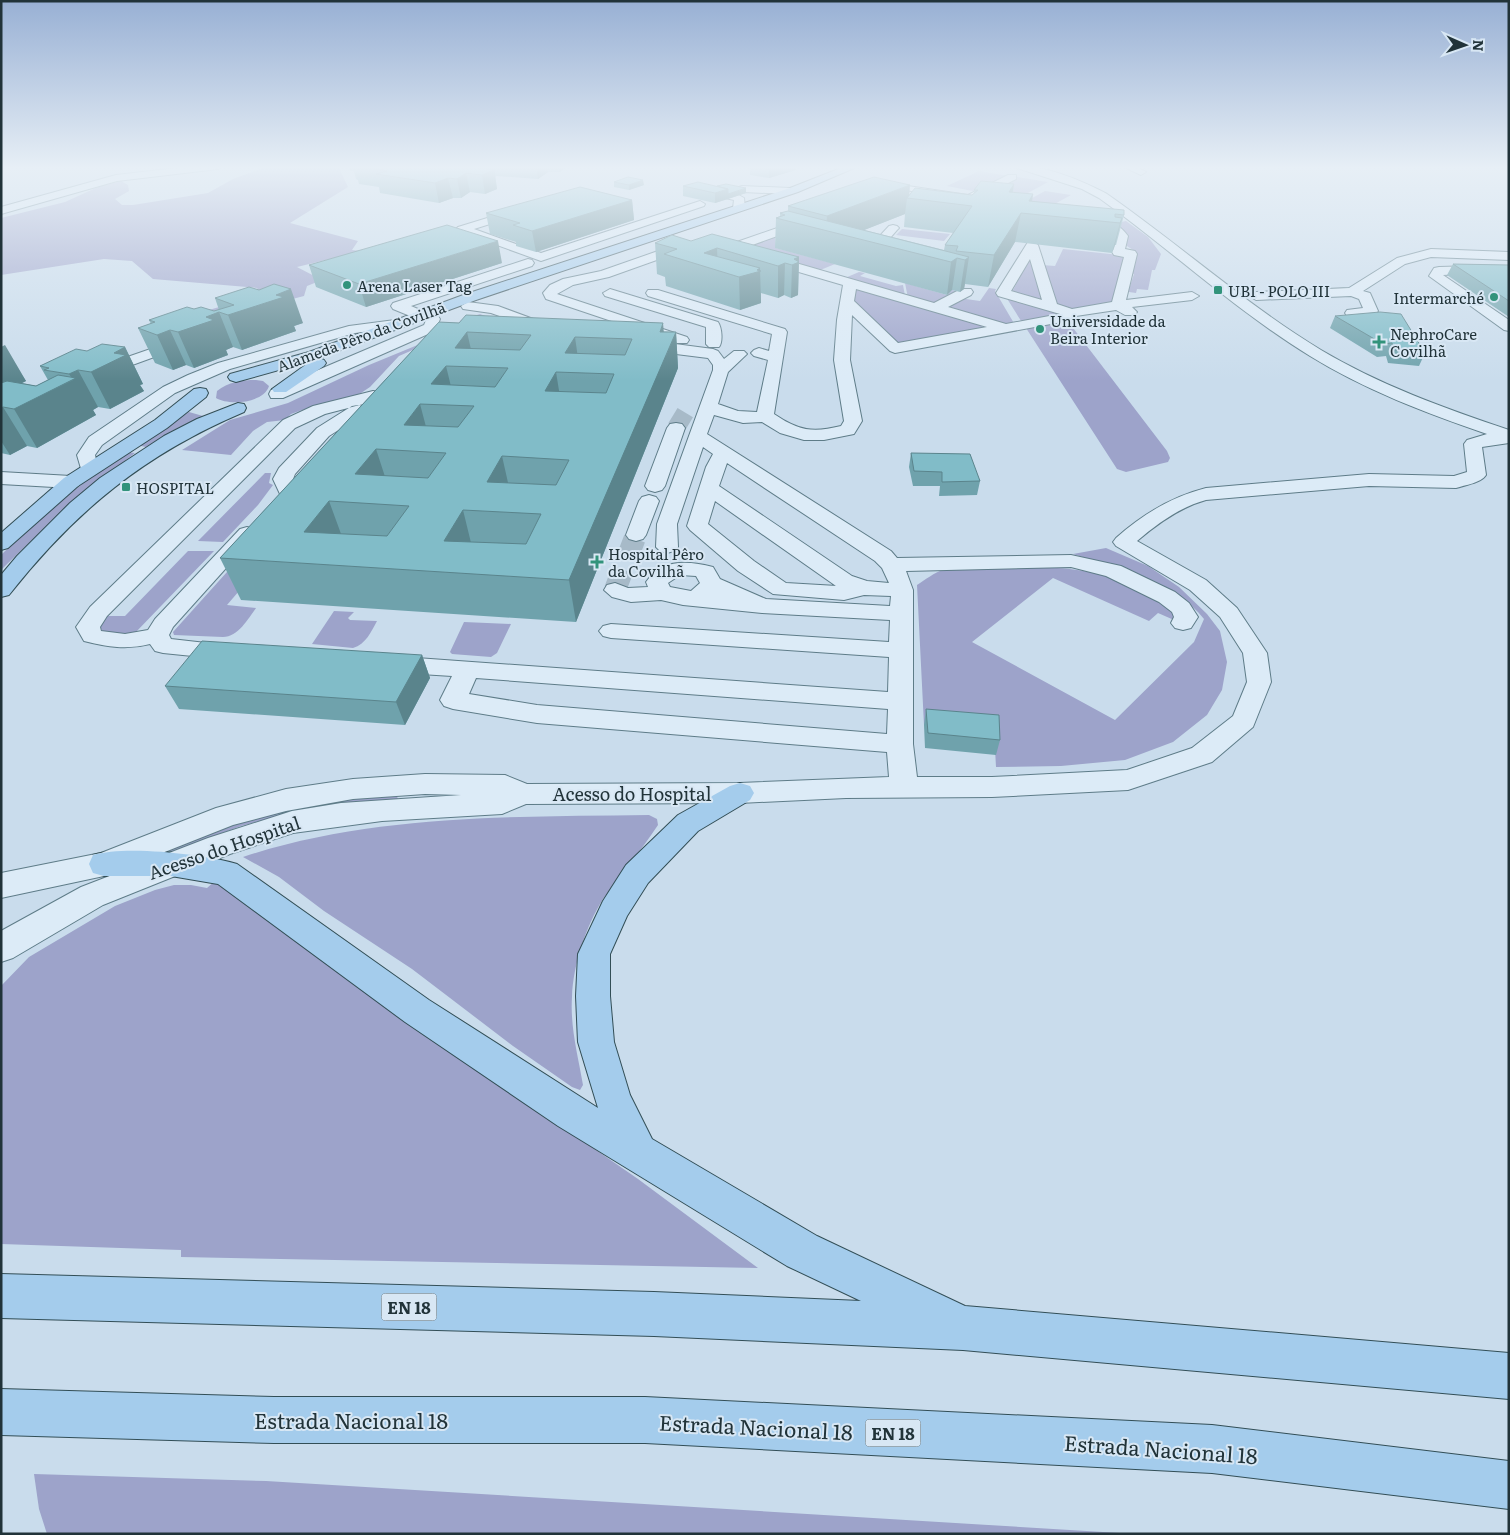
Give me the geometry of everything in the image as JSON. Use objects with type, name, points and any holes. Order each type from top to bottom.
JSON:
[{"type":"main road","name":"Alameda Pêro da Covilhã","points":[[1,590],[15,571],[79,506],[110,480],[172,438],[194,426],[250,405],[278,391],[310,368],[332,357],[426,317],[548,272],[651,238]]},
{"type":"main road","name":"Alameda Pêro da Covilhã","points":[[1,544],[9,533],[89,468],[161,424],[208,387],[236,377],[283,365],[395,324],[510,296],[676,238]]},
{"type":"main road","name":"Alameda Pêro da Covilhã","points":[[236,377],[257,376],[274,378],[282,386],[278,391]]},
{"type":"main road","name":"Alameda Pêro da Covilhã","points":[[200,393],[198,400],[202,405],[214,408],[250,405]]},
{"type":"main road","points":[[638,1153],[613,1099],[596,1042],[593,996],[594,954],[614,910],[637,874],[654,855],[688,823],[740,793]]},
{"type":"main road","points":[[104,864],[171,864],[226,874],[271,904],[417,1011],[571,1113],[802,1251],[963,1328]]},
{"type":"main road","name":"EN 18","points":[[1,1296],[654,1314],[963,1328],[1509,1376]]},
{"type":"main road","name":"Estrada Nacional 18","points":[[1,1412],[274,1420],[645,1420],[1212,1449],[1509,1486]]},
{"type":"street","points":[[469,238],[534,260],[566,266]]},
{"type":"street","points":[[482,238],[534,260],[548,272]]},
{"type":"street","points":[[426,317],[398,306],[599,238]]},
{"type":"street","points":[[763,238],[735,248],[847,278],[1006,332]]},
{"type":"street","points":[[866,258],[884,238]]},
{"type":"street","points":[[1122,238],[1118,252],[1131,254],[1124,308]]},
{"type":"street","points":[[1158,238],[1267,319],[1314,352],[1342,368],[1428,407],[1509,437]]},
{"type":"street","points":[[1176,238],[1310,336],[1353,363],[1413,391],[1509,428]]},
{"type":"street","points":[[1002,293],[1032,245],[1051,307]]},
{"type":"street","points":[[678,248],[603,274],[583,278],[554,288],[550,296],[718,350],[743,346],[745,349],[740,353]]},
{"type":"street","points":[[1352,292],[1402,261],[1415,256],[1445,252],[1509,256]]},
{"type":"street","points":[[1471,270],[1476,268],[1509,268]]},
{"type":"street","points":[[1490,272],[1471,270],[1439,271],[1436,276],[1509,327]]},
{"type":"street","points":[[766,416],[785,430],[803,436],[828,435],[848,430],[853,421],[842,360],[847,278]]},
{"type":"street","points":[[935,308],[966,292]]},
{"type":"street","points":[[1256,296],[1352,292],[1365,296],[1371,311],[1352,313]]},
{"type":"street","points":[[610,293],[713,325],[718,350],[714,388],[699,405],[698,436],[667,524],[670,589]]},
{"type":"street","points":[[653,293],[780,332],[766,416]]},
{"type":"street","points":[[1002,293],[1088,317]]},
{"type":"street","points":[[1002,293],[1022,325]]},
{"type":"street","points":[[1309,294],[1333,303]]},
{"type":"street","points":[[847,302],[895,348],[1006,332],[1022,325],[1067,317],[1071,312],[1124,308],[1192,296]]},
{"type":"street","points":[[468,306],[493,309],[509,322],[561,339],[540,342]]},
{"type":"street","points":[[89,468],[86,455],[95,441],[169,390],[194,378],[224,366],[354,329],[395,324]]},
{"type":"street","points":[[635,340],[642,335],[645,327]]},
{"type":"street","points":[[86,378],[201,335]]},
{"type":"street","points":[[635,340],[682,340]]},
{"type":"street","points":[[635,340],[681,348],[776,357]]},
{"type":"street","points":[[699,405],[728,415],[758,418],[766,416]]},
{"type":"street","points":[[369,408],[343,418],[322,432],[286,472],[286,493],[163,624],[157,635],[137,641],[116,642],[92,636],[88,627],[98,612],[289,424],[297,419],[326,409],[369,408]]},
{"type":"street","points":[[636,535],[676,428]]},
{"type":"street","points":[[698,436],[883,556],[892,565],[902,590],[900,744],[904,788]]},
{"type":"street","name":"Acesso do Hospital","points":[[1,948],[92,896],[219,846],[292,822],[374,810],[502,803],[523,794],[740,793],[992,787],[1128,780],[1202,755],[1244,721],[1259,682],[1255,652],[1229,613],[1198,585],[1123,542],[1142,525],[1188,497],[1369,480],[1456,482],[1477,476],[1473,444],[1483,440],[1509,437]]},
{"type":"street","points":[[723,453],[715,467],[697,526],[746,566],[781,589],[844,593],[864,588]]},
{"type":"street","points":[[1,478],[71,482]]},
{"type":"street","points":[[709,488],[844,581],[864,588],[902,590]]},
{"type":"street","points":[[667,547],[687,567]]},
{"type":"street","points":[[892,565],[1071,561],[1113,571],[1167,597],[1181,608],[1186,617],[1183,623]]},
{"type":"street","points":[[670,589],[667,571],[687,567],[705,572],[711,583],[762,606]]},
{"type":"street","points":[[615,590],[620,594],[638,596],[670,589],[701,594],[711,583]]},
{"type":"street","points":[[670,589],[762,606],[901,614]]},
{"type":"street","points":[[611,631],[901,650]]},
{"type":"street","points":[[157,635],[163,646],[251,654]]},
{"type":"street","points":[[370,662],[900,701]]},
{"type":"street","points":[[468,669],[453,700],[537,714],[900,744]]},
{"type":"street","points":[[794,736],[798,693]]},
{"type":"street","name":"Acesso do Hospital","points":[[1,886],[104,864],[226,816],[286,800],[354,789],[425,784],[505,785],[523,794]]},
{"type":"shaded area","points":[[1,238],[345,238],[358,241],[352,250],[362,251],[297,267],[322,280],[307,286],[304,296],[265,306],[185,317],[226,305],[258,288],[153,279],[132,261],[104,259],[1,275]]},
{"type":"shaded area","points":[[775,238],[776,248],[835,264],[818,271],[744,248]]},
{"type":"shaded area","points":[[917,238],[947,238],[944,241]]},
{"type":"shaded area","points":[[1125,238],[1148,238],[1161,254],[1155,270],[1152,270],[1148,290],[1137,289],[1136,293],[1122,291],[1125,286],[1130,286],[1134,274],[1127,272],[1133,250],[1124,244]]},
{"type":"shaded area","points":[[1063,249],[1129,256],[1116,303],[1073,310],[1056,306],[1042,265],[1055,266]]},
{"type":"shaded area","points":[[1030,258],[1047,302],[1012,292]]},
{"type":"shaded area","points":[[859,272],[865,273],[860,276],[896,286],[903,285],[905,296],[845,278]]},
{"type":"shaded area","points":[[905,283],[947,295],[952,290],[960,292],[935,305],[908,298]]},
{"type":"shaded area","points":[[989,288],[996,289],[995,291],[1015,325],[1006,325],[948,309],[946,306],[959,298],[980,301]]},
{"type":"shaded area","points":[[855,289],[980,325],[986,329],[901,346],[852,302]]},
{"type":"shaded area","points":[[1006,297],[1062,314],[1023,324]]},
{"type":"shaded area","points":[[480,314],[488,317],[399,356],[370,387],[361,393],[347,399],[302,410],[291,414],[285,420],[267,422],[253,431],[231,455],[182,450],[230,420],[288,403],[369,365],[454,330],[461,320]]},
{"type":"shaded area","points":[[1067,320],[1167,451],[1170,458],[1168,462],[1126,472],[1117,469],[1026,328]]},
{"type":"shaded area","points":[[240,381],[263,381],[269,386],[266,392],[260,396],[237,402],[216,398],[217,391],[226,385]]},
{"type":"shaded area","points":[[189,412],[203,416],[170,432],[146,447],[136,445]]},
{"type":"shaded area","points":[[126,452],[135,453],[68,505],[1,570],[1,555],[61,500]]},
{"type":"shaded area","points":[[265,473],[271,473],[269,483],[273,485],[258,505],[223,542],[198,541]]},
{"type":"shaded area","points":[[335,479],[227,605],[256,608],[238,631],[223,637],[174,635],[173,632],[300,491]]},
{"type":"shaded area","points":[[1106,548],[1148,566],[1179,587],[1207,614],[1220,631],[1227,662],[1222,690],[1207,715],[1173,742],[1125,760],[1061,766],[996,767],[994,731],[924,725],[917,585],[940,571],[964,568],[1050,567],[1093,573],[1134,587],[1155,599],[1176,615],[1174,620],[1158,613],[1149,621],[1053,578],[972,642],[1115,720],[1194,642],[1204,619],[1178,595],[1162,586],[1126,571],[1073,554]]},
{"type":"shaded area","points":[[188,551],[214,551],[135,633],[103,633],[100,626],[106,616],[125,616]]},
{"type":"shaded area","points":[[334,611],[354,612],[348,618],[350,620],[377,621],[365,641],[353,648],[312,644]]},
{"type":"shaded area","points":[[464,622],[511,624],[497,653],[491,657],[452,654],[450,652]]},
{"type":"shaded area","points":[[396,794],[398,799],[281,815],[241,826],[172,852],[169,851],[170,848],[219,827],[326,800]]},
{"type":"shaded area","points":[[649,815],[657,819],[658,825],[603,899],[586,933],[578,959],[573,985],[572,1019],[583,1085],[580,1090],[572,1087],[513,1046],[412,969],[324,911],[279,877],[243,857],[292,843],[393,825],[495,818]]},
{"type":"shaded area","points":[[215,881],[414,1024],[638,1179],[758,1268],[181,1257],[181,1250],[1,1244],[1,986],[29,957],[115,906],[155,890],[174,885],[191,885],[207,888]]},
{"type":"shaded area","points":[[34,1474],[266,1481],[1136,1534],[47,1534],[39,1509]]},
{"type":"building","points":[[403,238],[487,238],[498,241],[359,284],[309,265]]},
{"type":"building","points":[[666,238],[680,238],[691,241],[701,238],[726,238],[799,257],[794,259],[799,262],[792,265],[785,263],[778,266],[717,248],[704,253],[760,268],[757,270],[761,271],[739,277],[664,254],[677,249],[655,243]]},
{"type":"building","points":[[854,238],[893,238],[969,257],[965,260],[957,258],[951,262]]},
{"type":"building","points":[[950,238],[1005,238],[994,255],[956,251],[958,246],[945,245]]},
{"type":"building","points":[[1453,264],[1509,265],[1509,301]]},
{"type":"building","points":[[274,284],[291,289],[276,295],[284,297],[228,315],[219,312],[206,317],[214,320],[178,332],[170,330],[157,335],[138,328],[155,322],[149,320],[187,307],[194,309],[201,307],[214,311],[234,305],[215,298],[249,287],[259,290]]},
{"type":"building","points":[[1380,312],[1401,314],[1425,353],[1394,350],[1392,343],[1383,344],[1335,316]]},
{"type":"building","points":[[466,315],[663,323],[660,332],[676,332],[569,580],[220,558],[439,322],[459,323]],"holes":[[[467,332],[531,335],[520,350],[455,348]],[[575,337],[632,339],[625,355],[565,353]],[[446,366],[508,368],[495,387],[431,384]],[[556,372],[614,374],[606,393],[545,391]],[[420,404],[474,406],[458,427],[404,425]],[[376,449],[446,453],[428,478],[355,474]],[[502,456],[569,460],[556,485],[487,482]],[[329,501],[409,506],[387,536],[304,532]],[[463,510],[541,514],[526,544],[444,541]]]},
{"type":"building","points":[[102,344],[125,347],[114,353],[126,355],[91,372],[78,370],[69,374],[44,370],[49,368],[40,366],[76,349],[87,351]]},
{"type":"building","points":[[58,375],[76,378],[14,409],[1,408],[1,383],[7,381],[36,386]]},
{"type":"building","points":[[911,453],[970,454],[980,481],[942,482],[942,472],[914,471]]},
{"type":"building","points":[[202,641],[422,655],[396,702],[165,686]]},
{"type":"building","points":[[926,709],[999,715],[1000,740],[928,733]]},
{"type":"tunnel","points":[[676,428],[688,408]]},
{"type":"tunnel","points":[[615,590],[636,535]]},
{"type":"place","name":"Arena Laser Tag","points":[[347,285]]},
{"type":"place","name":"UBI - POLO III","points":[[1218,290]]},
{"type":"place","name":"Intermarché","points":[[1494,297]]},
{"type":"place","name":"Universidade da Beira Interior","points":[[1040,329]]},
{"type":"place","name":"NephroCare Covilhã","points":[[1379,342]]},
{"type":"place","name":"HOSPITAL","points":[[126,487]]},
{"type":"place","name":"Hospital Pêro da Covilhã","points":[[597,562]]}]
